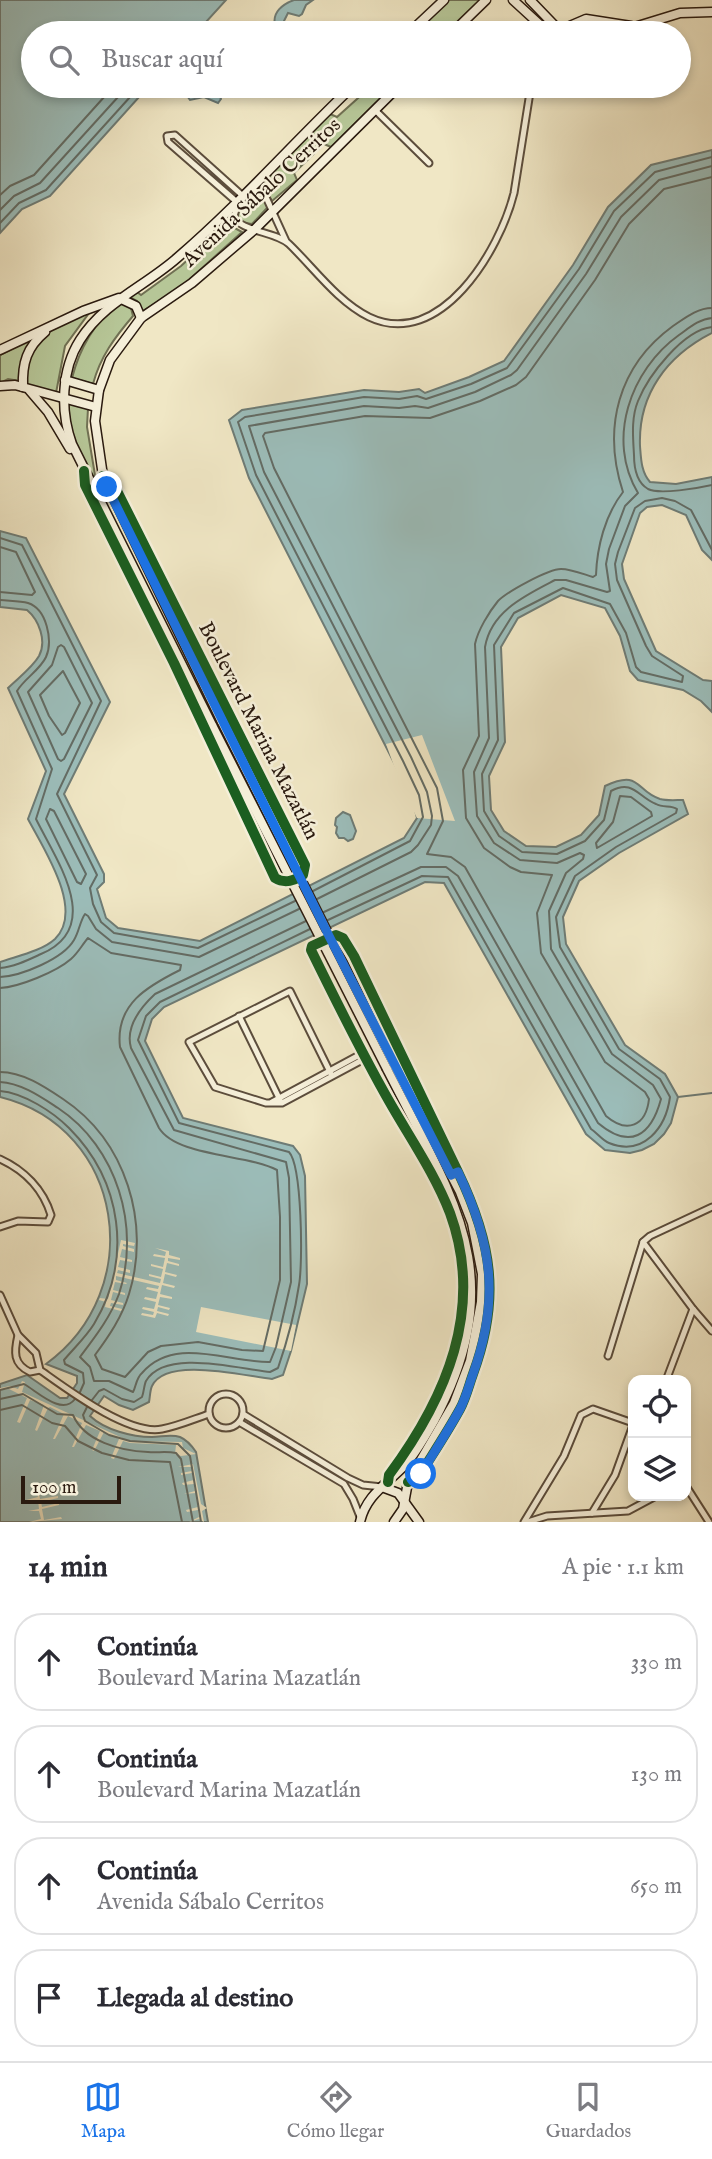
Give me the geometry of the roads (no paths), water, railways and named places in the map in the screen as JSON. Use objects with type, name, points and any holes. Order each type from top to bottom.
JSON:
[{"type":"main road","points":[[422,21],[444,0]]},
{"type":"main road","points":[[464,21],[486,0]]},
{"type":"main road","points":[[513,0],[545,21]]},
{"type":"main road","points":[[530,0],[550,21]]},
{"type":"main road","points":[[652,21],[680,13],[712,12]]},
{"type":"main road","points":[[582,21],[600,21]]},
{"type":"main road","name":"Avenida Sábalo Cerritos","points":[[342,98],[241,200],[176,259],[119,298],[98,317],[79,341],[71,358],[65,380],[64,399],[69,436],[78,458],[171,651],[390,1067]]},
{"type":"main road","name":"Avenida Sábalo Cerritos","points":[[387,98],[255,229],[192,283],[141,318],[114,354],[99,390],[96,437],[103,477],[187,641],[222,722],[390,1067]]},
{"type":"main road","points":[[119,298],[136,306],[141,318]]},
{"type":"main road","name":"Avenida Sábalo Cerritos","points":[[0,350],[62,320],[119,298]]},
{"type":"main road","points":[[25,388],[24,363],[32,345],[62,320]]},
{"type":"main road","points":[[65,380],[99,390]]},
{"type":"main road","points":[[0,386],[8,384],[96,407]]},
{"type":"main road","points":[[25,388],[38,397],[62,438],[78,458]]},
{"type":"main road","points":[[390,1067],[468,1213],[478,1245],[482,1283],[478,1329],[470,1361],[454,1403],[408,1482],[405,1502],[394,1522]]},
{"type":"main road","points":[[362,1521],[366,1503],[406,1463],[434,1421],[459,1364],[468,1333],[471,1263],[464,1230],[447,1177]]},
{"type":"main road","points":[[385,1484],[396,1491],[419,1522]]},
{"type":"street","points":[[286,241],[242,225],[236,220],[234,213],[241,200],[256,191],[265,195],[286,241],[344,300],[372,318],[406,323],[440,311],[469,281],[504,226],[514,193],[530,98]]},
{"type":"street","points":[[375,110],[429,163]]},
{"type":"street","points":[[175,135],[241,200],[169,142],[167,136],[175,135]]},
{"type":"street","name":"Boulevard Marina Mazatlán","points":[[171,651],[275,878],[286,882],[302,876],[305,865],[187,641]]},
{"type":"street","points":[[336,935],[344,938],[447,1177],[364,1056],[311,950],[312,946],[336,935]]},
{"type":"street","points":[[330,1073],[290,991],[189,1042],[215,1087],[266,1103],[280,1100],[364,1056]]},
{"type":"street","points":[[239,1016],[280,1100]]},
{"type":"street","points":[[0,1159],[12,1165],[36,1186],[50,1209],[50,1219],[45,1222],[8,1223],[0,1227]]},
{"type":"street","points":[[608,1356],[643,1242],[650,1236],[712,1207]]},
{"type":"street","points":[[643,1242],[712,1331]]},
{"type":"street","points":[[0,1295],[18,1335],[36,1353],[40,1370],[99,1409],[130,1424],[157,1430],[209,1414]]},
{"type":"street","points":[[668,1375],[693,1309]]},
{"type":"street","points":[[18,1335],[15,1353],[18,1363],[30,1372],[40,1370]]},
{"type":"street","points":[[229,1394],[239,1399],[243,1414],[239,1422],[231,1427],[221,1427],[209,1414],[212,1400],[218,1395],[229,1394]]},
{"type":"street","points":[[526,1522],[564,1455],[582,1415],[593,1409],[628,1422]]},
{"type":"street","points":[[243,1414],[346,1481],[362,1521]]},
{"type":"street","points":[[239,1422],[346,1481],[363,1485],[385,1484]]},
{"type":"street","points":[[592,1514],[615,1475],[628,1438]]},
{"type":"street","points":[[691,1494],[709,1522]]},
{"type":"street","points":[[526,1522],[547,1516],[628,1511],[647,1501]]},
{"type":"water","points":[[0,0],[226,0],[207,21],[21,21],[21,98],[138,98],[50,196],[22,209],[0,233]]},
{"type":"water","points":[[294,0],[313,0],[299,16],[288,13],[284,21],[275,21],[279,9]]},
{"type":"water","points":[[206,98],[220,98],[218,103]]},
{"type":"water","points":[[712,150],[712,333],[681,353],[658,379],[644,410],[640,446],[643,469],[650,482],[676,484],[712,477],[712,560],[702,550],[686,515],[662,505],[647,507],[640,513],[622,564],[624,579],[656,651],[703,680],[712,681],[712,712],[701,701],[683,690],[638,680],[630,671],[620,636],[605,608],[561,595],[518,618],[501,647],[505,742],[489,776],[491,810],[504,831],[526,846],[556,847],[581,835],[599,815],[605,786],[617,781],[637,783],[660,799],[683,800],[688,814],[619,853],[579,881],[563,917],[566,944],[625,1045],[665,1074],[678,1097],[671,1123],[654,1144],[630,1153],[605,1150],[586,1134],[444,883],[425,882],[164,1007],[152,1019],[145,1041],[183,1118],[293,1146],[300,1155],[305,1176],[307,1284],[291,1351],[283,1375],[272,1379],[207,1370],[173,1372],[160,1377],[152,1386],[149,1402],[133,1410],[104,1396],[90,1416],[111,1429],[128,1434],[144,1437],[177,1436],[187,1441],[196,1452],[208,1522],[0,1522],[0,1384],[27,1375],[60,1398],[67,1398],[77,1383],[77,1376],[46,1364],[78,1333],[99,1295],[109,1255],[108,1214],[96,1176],[74,1141],[42,1114],[0,1097],[0,962],[50,943],[63,927],[66,912],[58,879],[28,819],[46,771],[8,688],[39,656],[42,637],[38,625],[27,610],[0,607],[0,531],[26,538],[110,702],[64,794],[104,874],[104,882],[97,889],[106,918],[118,928],[200,941],[404,838],[417,818],[412,798],[249,478],[229,420],[242,410],[364,390],[399,392],[419,389],[425,393],[504,361],[573,265],[608,207],[651,165]]},
{"type":"water","points":[[343,812],[350,815],[356,831],[353,839],[348,841],[339,838],[336,833],[336,818]]},
{"type":"waterway","points":[[678,1097],[712,1093]]}]
